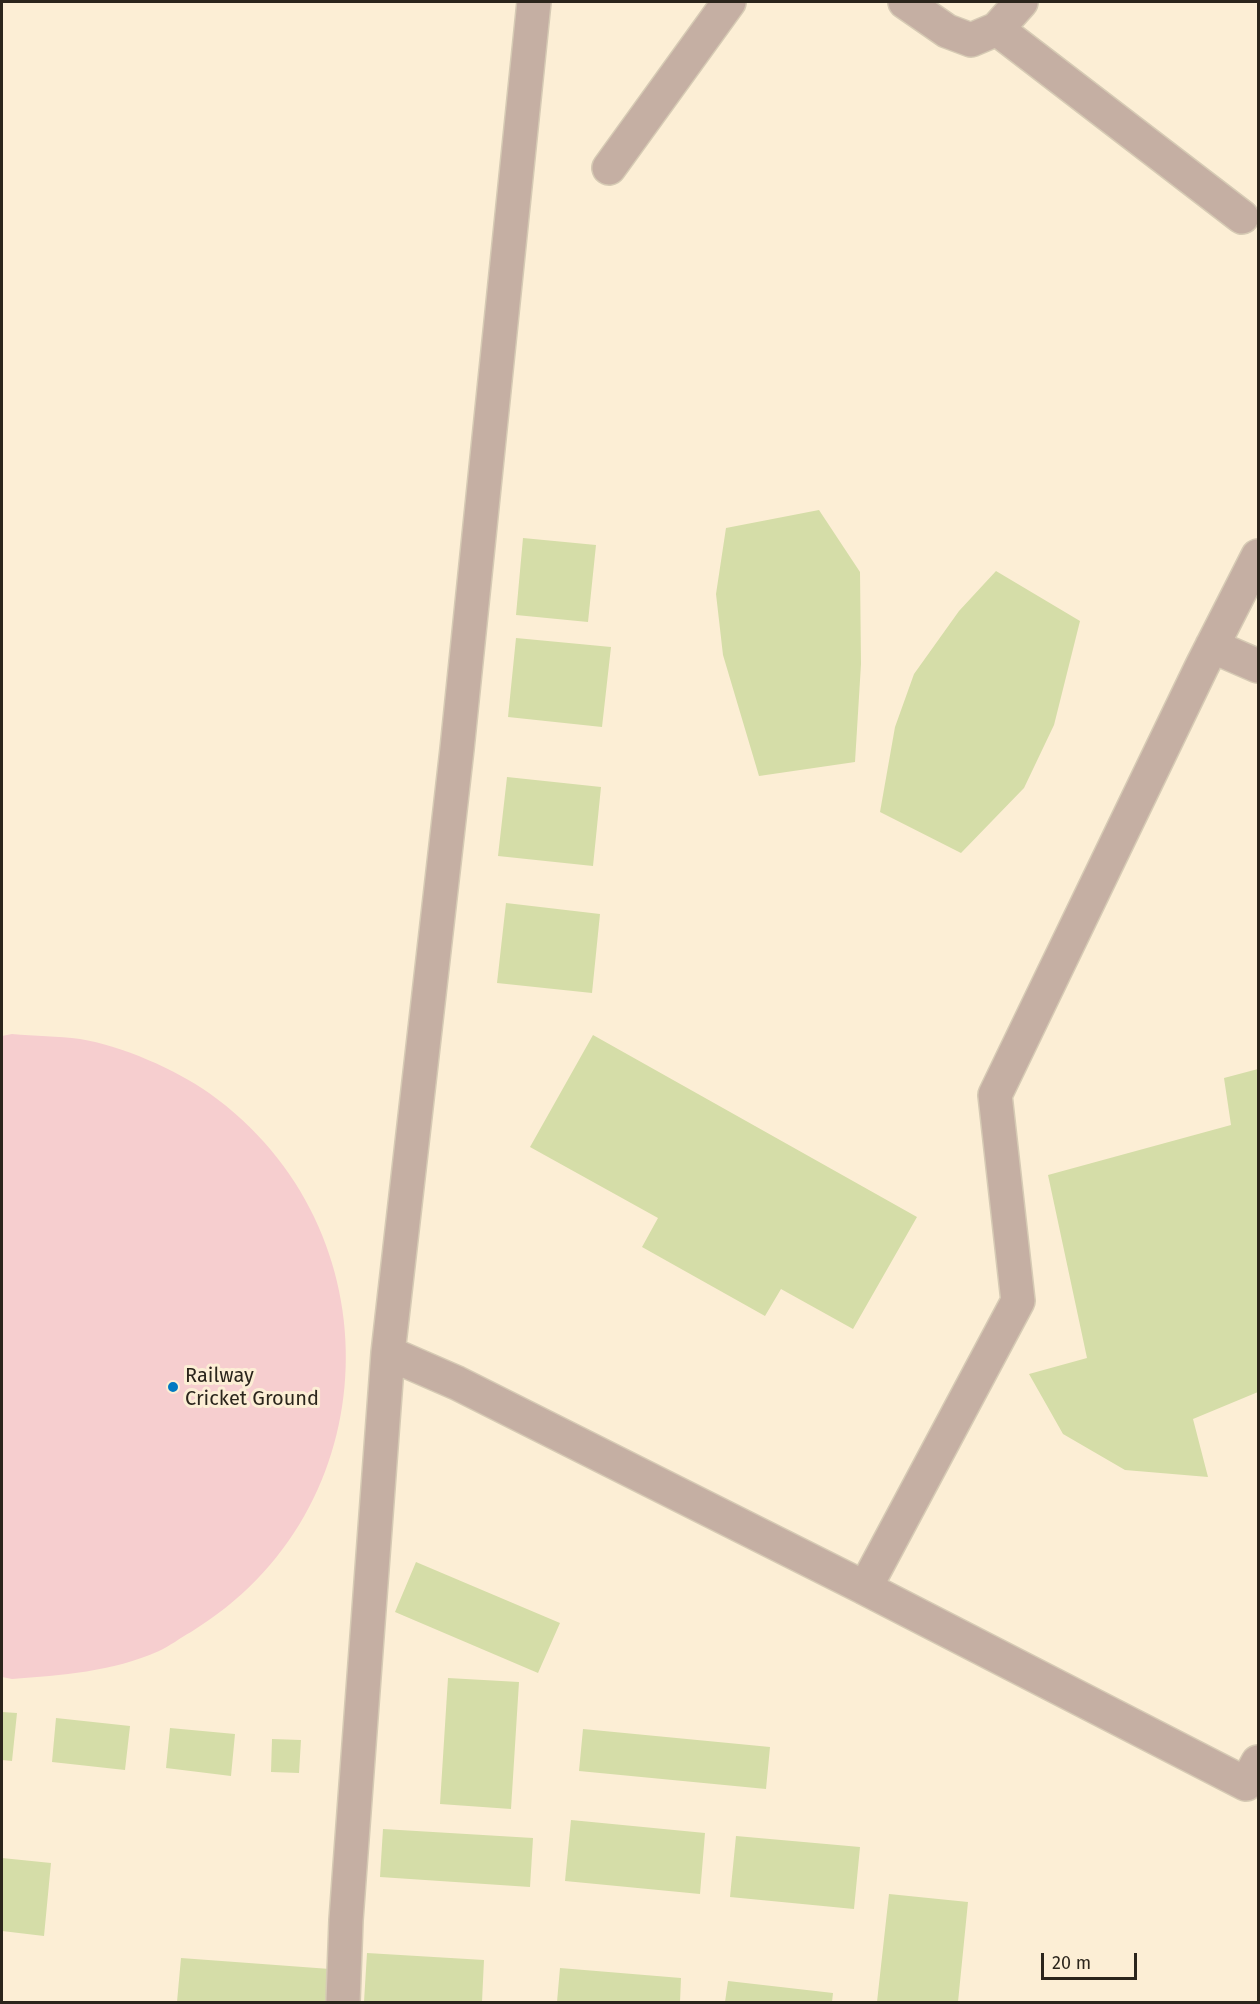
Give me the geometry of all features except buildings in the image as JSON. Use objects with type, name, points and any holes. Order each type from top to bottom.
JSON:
[{"type":"street","points":[[343,2002],[346,1920],[388,1353],[457,748],[534,2]]},
{"type":"street","points":[[609,168],[729,2]]},
{"type":"street","points":[[905,2],[947,31],[971,40],[997,29],[1021,2]]},
{"type":"street","points":[[997,29],[1242,217]]},
{"type":"street","points":[[865,1588],[1018,1301],[995,1095],[1212,646],[1258,556]]},
{"type":"street","points":[[1212,646],[1258,666]]},
{"type":"street","points":[[388,1353],[457,1383],[865,1588],[1246,1784],[1258,1762]]},
{"type":"shaded area","name":"Railway Cricket Ground","points":[[12,1034],[63,1037],[96,1042],[148,1060],[180,1075],[209,1093],[271,1150],[314,1217],[339,1291],[346,1368],[334,1444],[304,1516],[257,1580],[191,1632],[159,1651],[105,1668],[12,1679],[2,1677],[2,1036]]},
{"type":"place","name":"Railway Cricket Ground","points":[[173,1387]]}]
